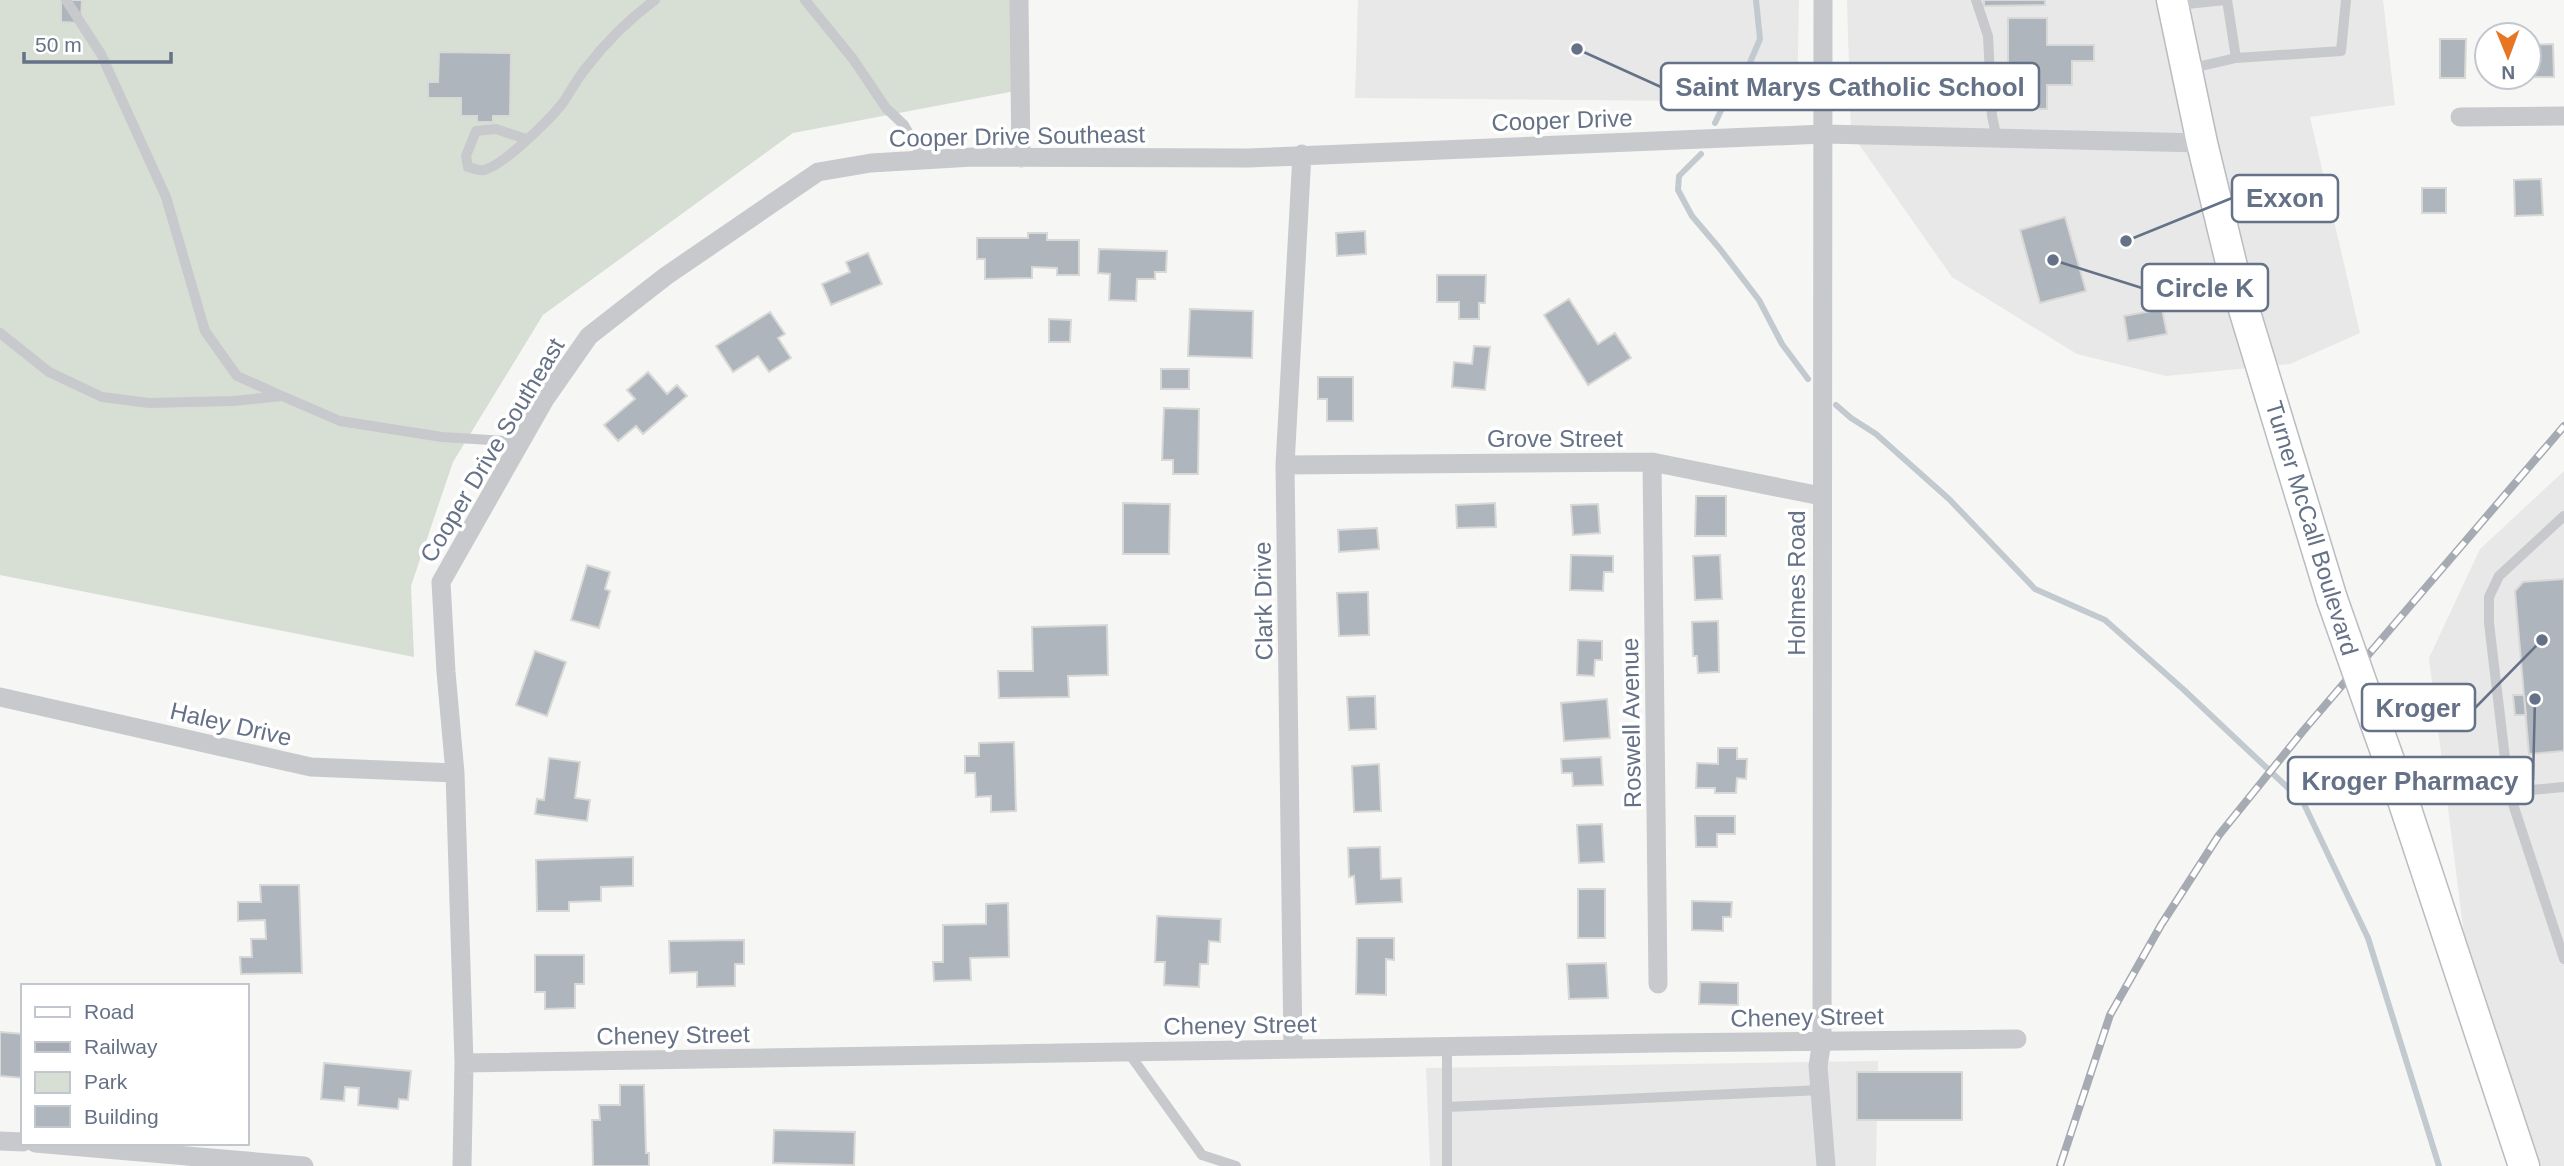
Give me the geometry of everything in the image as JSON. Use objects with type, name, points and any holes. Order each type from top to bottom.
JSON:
[{"type":"main road","name":"Turner McCall Boulevard","points":[[2172,3],[2236,283],[2332,599],[2400,791],[2524,1166]]},
{"type":"street","points":[[1019,0],[1021,158]]},
{"type":"street","name":"Holmes Road","points":[[1823,0],[1822,1041],[1818,1066],[1826,1166]]},
{"type":"street","points":[[2460,117],[2564,116]]},
{"type":"street","name":"Cooper Drive","points":[[1302,154],[1824,134],[2202,143]]},
{"type":"street","name":"Cooper Drive Southeast","points":[[464,1063],[455,773],[441,582],[545,399],[589,336],[666,276],[818,172],[871,163],[973,157],[1249,158],[1302,154]]},
{"type":"street","name":"Clark Drive","points":[[1293,1048],[1285,465],[1302,154]]},
{"type":"street","name":"Grove Street","points":[[1285,465],[1652,462],[1821,496]]},
{"type":"street","name":"Roswell Avenue","points":[[1652,462],[1658,984]]},
{"type":"street","name":"Haley Drive","points":[[0,697],[311,766],[455,773]]},
{"type":"street","name":"Cheney Street","points":[[464,1063],[1293,1048],[2017,1039]]},
{"type":"street","points":[[462,1166],[464,1063]]},
{"type":"street","points":[[0,1141],[21,1142]]},
{"type":"street","points":[[58,1145],[303,1166]]},
{"type":"lane","points":[[66,0],[101,54],[166,197],[205,331],[237,376],[340,421],[442,438],[521,442]]},
{"type":"lane","points":[[526,139],[496,129],[477,131],[466,156],[468,167],[481,171],[497,164],[526,139],[560,106],[584,69],[628,20],[655,0]]},
{"type":"lane","points":[[806,0],[853,59],[886,108],[904,125],[925,160]]},
{"type":"lane","points":[[1976,0],[1988,36],[1992,116],[1997,139]]},
{"type":"lane","points":[[2172,3],[2226,0],[2236,58]]},
{"type":"lane","points":[[2186,69],[2236,58],[2341,51],[2346,0]]},
{"type":"lane","points":[[0,333],[49,372],[102,397],[149,403],[233,401],[282,396]]},
{"type":"lane","points":[[2564,516],[2499,576],[2489,597],[2489,623],[2509,792],[2564,959]]},
{"type":"lane","points":[[2509,792],[2564,787]]},
{"type":"lane","points":[[1447,1046],[1447,1166]]},
{"type":"lane","points":[[1128,1051],[1202,1154],[1236,1166]]},
{"type":"lane","points":[[1447,1107],[1821,1090]]},
{"type":"shaded area","points":[[1358,0],[1799,0],[1797,102],[1355,98]]},
{"type":"shaded area","points":[[1847,0],[2383,0],[2395,105],[2310,117],[2360,333],[2290,364],[2166,376],[2077,354],[1952,277],[1851,133]]},
{"type":"shaded area","points":[[2564,471],[2564,1166],[2525,1166],[2474,1014],[2429,658],[2480,549]]},
{"type":"shaded area","points":[[1878,1061],[1876,1166],[1430,1166],[1426,1068]]},
{"type":"green space","points":[[0,0],[1019,0],[1020,90],[793,133],[543,315],[453,462],[411,586],[414,657],[0,575]]},
{"type":"building","points":[[61,0],[82,0],[81,23],[61,22]]},
{"type":"building","points":[[1984,0],[2045,0],[2045,5],[1984,6]]},
{"type":"building","points":[[2008,18],[2047,18],[2047,45],[2094,45],[2094,61],[2072,61],[2072,85],[2047,85],[2047,109],[2008,109]]},
{"type":"building","points":[[2440,39],[2466,39],[2465,78],[2440,78]]},
{"type":"building","points":[[2543,44],[2553,44],[2554,77],[2543,77]]},
{"type":"building","points":[[439,52],[511,53],[510,116],[493,116],[493,122],[477,122],[477,116],[461,116],[461,98],[428,98],[428,82],[438,82]]},
{"type":"building","points":[[2541,179],[2543,215],[2515,216],[2514,180]]},
{"type":"building","points":[[2422,188],[2446,188],[2446,213],[2422,213]]},
{"type":"building","points":[[2065,217],[2086,291],[2040,303],[2020,230]]},
{"type":"building","points":[[1365,231],[1366,254],[1337,256],[1336,233]]},
{"type":"building","points":[[1028,233],[1047,233],[1047,240],[1079,240],[1079,275],[1057,275],[1057,268],[1032,267],[1032,278],[985,279],[985,259],[977,259],[977,238],[1028,238]]},
{"type":"building","points":[[1099,249],[1167,251],[1166,272],[1155,272],[1155,279],[1137,279],[1136,301],[1109,300],[1110,274],[1098,273]]},
{"type":"building","points":[[868,253],[882,284],[831,305],[822,284],[850,272],[846,262]]},
{"type":"building","points":[[1437,275],[1486,275],[1485,303],[1479,303],[1479,319],[1459,319],[1459,302],[1437,302]]},
{"type":"building","points":[[1569,299],[1598,344],[1615,333],[1631,358],[1588,385],[1544,315]]},
{"type":"building","points":[[1190,309],[1253,311],[1252,358],[1188,356]]},
{"type":"building","points":[[2162,309],[2167,334],[2128,341],[2124,316]]},
{"type":"building","points":[[770,312],[785,334],[778,338],[791,358],[769,372],[758,356],[733,372],[716,346]]},
{"type":"building","points":[[1049,319],[1071,320],[1070,342],[1049,342]]},
{"type":"building","points":[[1474,346],[1490,347],[1485,390],[1452,387],[1454,362],[1472,364]]},
{"type":"building","points":[[1161,369],[1189,369],[1189,389],[1161,389]]},
{"type":"building","points":[[648,372],[667,394],[677,385],[687,396],[643,434],[636,426],[618,441],[604,425],[635,399],[627,390]]},
{"type":"building","points":[[1318,377],[1353,377],[1353,421],[1327,421],[1327,399],[1318,399]]},
{"type":"building","points":[[1164,408],[1199,409],[1198,474],[1173,474],[1173,460],[1162,460]]},
{"type":"building","points":[[1696,496],[1726,496],[1726,536],[1695,536]]},
{"type":"building","points":[[1123,503],[1170,504],[1169,554],[1123,554]]},
{"type":"building","points":[[1495,503],[1496,527],[1457,528],[1456,505]]},
{"type":"building","points":[[1598,504],[1600,533],[1573,535],[1571,505]]},
{"type":"building","points":[[1377,528],[1379,549],[1339,552],[1338,530]]},
{"type":"building","points":[[1571,555],[1613,556],[1613,572],[1604,572],[1603,591],[1570,590]]},
{"type":"building","points":[[1720,555],[1722,599],[1695,600],[1693,556]]},
{"type":"building","points":[[587,565],[610,572],[605,589],[610,591],[599,628],[571,620]]},
{"type":"building","points":[[2564,579],[2564,751],[2529,754],[2515,591],[2523,582]]},
{"type":"building","points":[[1368,592],[1369,635],[1339,636],[1337,593]]},
{"type":"building","points":[[1718,621],[1719,672],[1698,673],[1697,656],[1693,656],[1692,622]]},
{"type":"building","points":[[1107,625],[1108,675],[1068,676],[1069,697],[999,698],[998,671],[1033,671],[1032,627]]},
{"type":"building","points":[[1578,640],[1602,641],[1602,660],[1595,660],[1594,676],[1577,675]]},
{"type":"building","points":[[535,651],[566,662],[547,716],[516,705]]},
{"type":"building","points":[[2513,695],[2524,695],[2526,715],[2515,715]]},
{"type":"building","points":[[1375,696],[1376,729],[1349,730],[1347,697]]},
{"type":"building","points":[[1607,699],[1610,738],[1564,741],[1561,703]]},
{"type":"building","points":[[1014,742],[1016,811],[991,812],[991,796],[976,797],[975,773],[965,773],[965,756],[979,756],[979,743]]},
{"type":"building","points":[[1718,748],[1737,748],[1737,759],[1747,759],[1746,779],[1737,778],[1736,793],[1715,793],[1715,788],[1696,788],[1697,763],[1718,764]]},
{"type":"building","points":[[1601,757],[1603,785],[1573,786],[1572,773],[1562,773],[1561,759]]},
{"type":"building","points":[[549,758],[580,762],[575,798],[590,800],[587,821],[535,814],[537,799],[544,800]]},
{"type":"building","points":[[1379,764],[1381,811],[1354,812],[1352,766]]},
{"type":"building","points":[[1695,816],[1735,816],[1735,834],[1717,834],[1717,847],[1696,847]]},
{"type":"building","points":[[1602,824],[1604,862],[1579,863],[1577,825]]},
{"type":"building","points":[[1380,847],[1381,879],[1401,878],[1402,902],[1356,904],[1354,876],[1349,877],[1348,848]]},
{"type":"building","points":[[633,857],[633,886],[601,887],[601,901],[569,902],[569,911],[537,911],[536,860]]},
{"type":"building","points":[[260,885],[299,885],[302,973],[241,974],[240,957],[252,957],[251,939],[266,939],[265,920],[238,921],[238,902],[261,902]]},
{"type":"building","points":[[1578,889],[1605,889],[1605,938],[1578,938]]},
{"type":"building","points":[[1692,901],[1732,902],[1731,917],[1723,917],[1723,931],[1692,930]]},
{"type":"building","points":[[1008,903],[1009,957],[970,958],[971,980],[934,981],[933,962],[943,962],[943,925],[986,924],[986,904]]},
{"type":"building","points":[[1157,916],[1221,919],[1220,942],[1209,941],[1208,964],[1200,964],[1199,987],[1164,985],[1165,962],[1155,962]]},
{"type":"building","points":[[1357,938],[1394,938],[1394,960],[1386,959],[1386,995],[1356,994]]},
{"type":"building","points":[[744,940],[744,964],[735,964],[735,986],[697,987],[697,972],[670,973],[669,941]]},
{"type":"building","points":[[535,955],[584,955],[584,984],[575,984],[575,1008],[545,1009],[545,992],[535,992]]},
{"type":"building","points":[[1606,963],[1608,998],[1569,999],[1567,964]]},
{"type":"building","points":[[1700,982],[1738,983],[1738,1005],[1699,1004]]},
{"type":"building","points":[[0,1032],[21,1034],[21,1078],[0,1076]]},
{"type":"building","points":[[324,1063],[411,1071],[408,1100],[399,1099],[398,1109],[358,1105],[359,1088],[345,1087],[344,1101],[321,1099]]},
{"type":"building","points":[[1857,1072],[1962,1072],[1962,1120],[1857,1120]]},
{"type":"building","points":[[620,1085],[644,1085],[646,1153],[649,1153],[649,1166],[593,1166],[592,1120],[600,1120],[599,1105],[620,1105]]},
{"type":"building","points":[[774,1130],[855,1132],[854,1165],[773,1163]]},
{"type":"waterway","points":[[1715,123],[1725,102],[1735,98],[1760,39],[1756,0]]},
{"type":"waterway","points":[[1701,154],[1679,176],[1678,190],[1692,216],[1759,300],[1782,344],[1808,379]]},
{"type":"waterway","points":[[1836,405],[1876,434],[1949,499],[2035,589],[2105,620],[2303,802],[2368,938],[2439,1166]]},
{"type":"railway","points":[[2060,1166],[2110,1015],[2161,925],[2219,835],[2303,731],[2564,426]]},
{"type":"place","name":"Saint Marys Catholic School","points":[[1577,49]]},
{"type":"place","name":"Exxon","points":[[2126,241]]},
{"type":"place","name":"Circle K","points":[[2053,260]]},
{"type":"place","name":"Kroger","points":[[2542,640]]},
{"type":"place","name":"Kroger Pharmacy","points":[[2535,699]]}]
